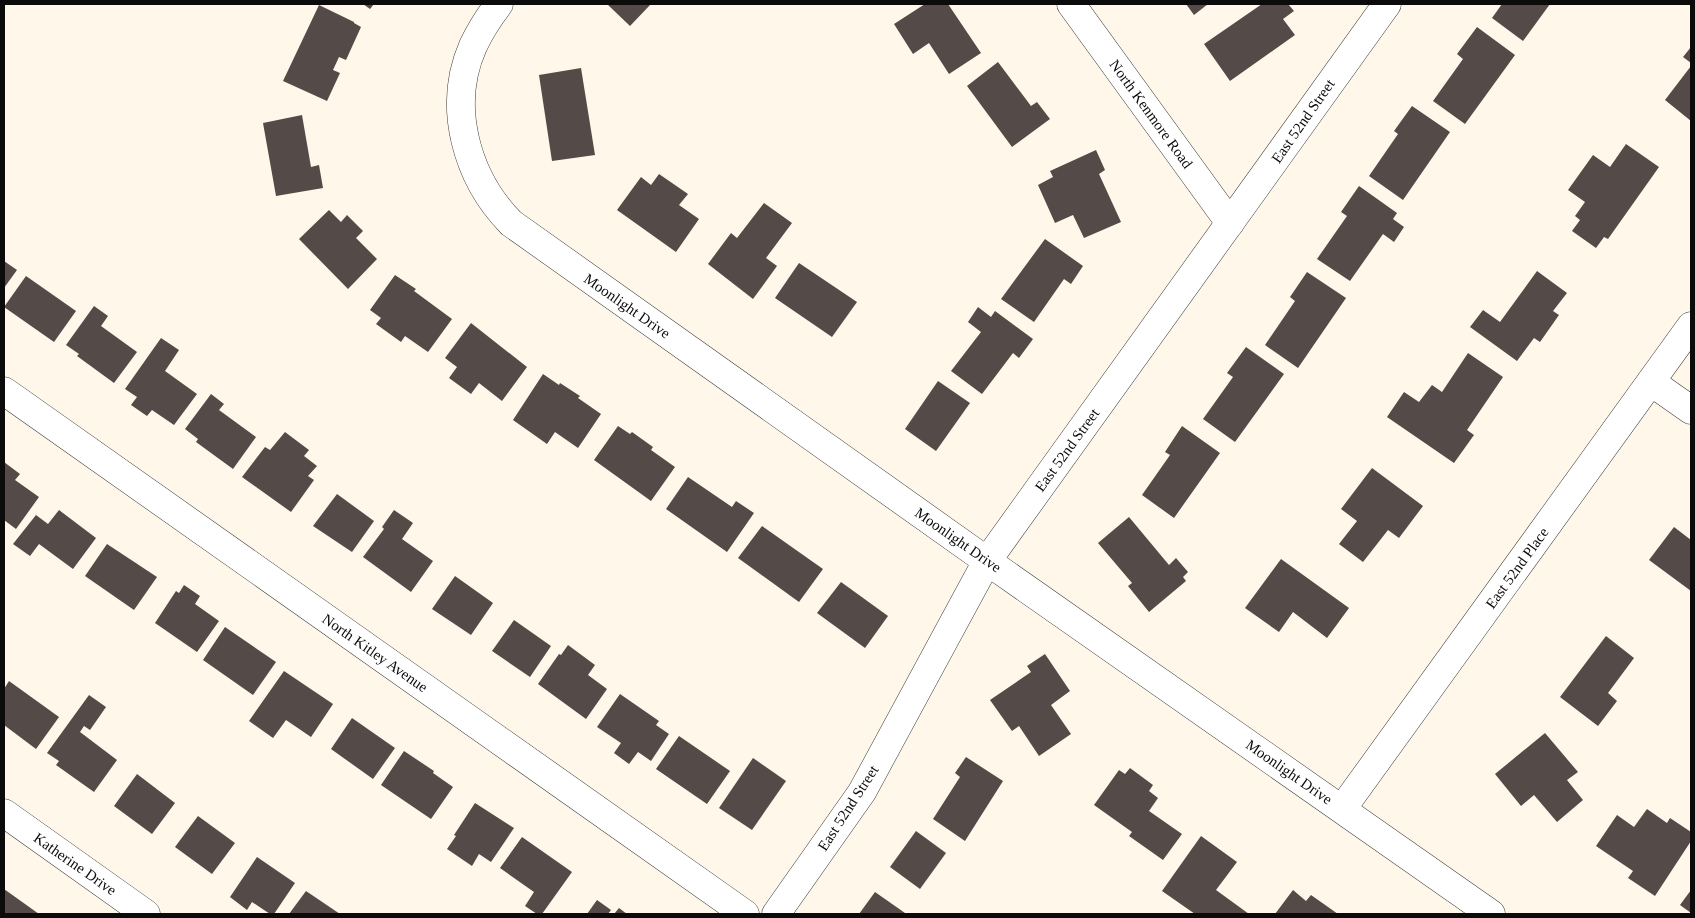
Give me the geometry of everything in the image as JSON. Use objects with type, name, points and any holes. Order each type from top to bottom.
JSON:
[{"type":"street","name":"Moonlight Drive","points":[[499,4],[483,26],[472,48],[462,83],[461,119],[468,154],[483,187],[495,206],[521,232],[1491,914]]},
{"type":"street","name":"North Kenmore Road","points":[[1071,4],[1230,223]]},
{"type":"street","name":"East 52nd Street","points":[[776,914],[862,792],[987,561],[1387,4]]},
{"type":"street","name":"East 52nd Place","points":[[1342,809],[1691,326]]},
{"type":"street","points":[[1651,382],[1691,410]]},
{"type":"street","name":"North Kitley Avenue","points":[[4,391],[746,914]]},
{"type":"street","name":"Katherine Drive","points":[[4,813],[146,914]]},
{"type":"building","points":[[363,4],[374,4],[370,9]]},
{"type":"building","points":[[607,4],[651,4],[630,26]]},
{"type":"building","points":[[925,4],[948,4],[981,53],[949,74],[929,43],[913,54],[894,24]]},
{"type":"building","points":[[1186,4],[1208,4],[1194,15]]},
{"type":"building","points":[[1262,4],[1288,4],[1294,11],[1283,19],[1295,35],[1230,81],[1204,44]]},
{"type":"building","points":[[1502,4],[1550,4],[1523,41],[1492,18]]},
{"type":"building","points":[[319,5],[361,27],[346,60],[339,57],[333,70],[340,73],[327,101],[283,81]]},
{"type":"building","points":[[1477,27],[1515,55],[1465,124],[1433,101],[1463,59],[1457,54]]},
{"type":"building","points":[[1691,47],[1691,63],[1683,57]]},
{"type":"building","points":[[998,62],[1031,106],[1037,102],[1050,119],[1012,147],[967,86]]},
{"type":"building","points":[[1691,66],[1691,121],[1665,100]]},
{"type":"building","points":[[581,68],[595,155],[552,161],[539,75]]},
{"type":"building","points":[[1412,106],[1450,132],[1403,200],[1369,176],[1398,134],[1394,131]]},
{"type":"building","points":[[302,115],[311,167],[319,165],[323,188],[276,196],[263,123]]},
{"type":"building","points":[[1626,144],[1659,167],[1608,239],[1604,237],[1596,248],[1572,231],[1580,220],[1575,216],[1585,202],[1568,190],[1593,155],[1610,167]]},
{"type":"building","points":[[1096,150],[1105,170],[1099,174],[1121,222],[1084,238],[1073,215],[1055,223],[1038,185],[1053,177],[1050,171]]},
{"type":"building","points":[[659,174],[688,194],[679,205],[699,219],[676,252],[617,210],[641,177],[651,185]]},
{"type":"building","points":[[1359,186],[1397,213],[1393,219],[1404,227],[1394,242],[1383,234],[1350,281],[1317,259],[1347,216],[1341,212]]},
{"type":"building","points":[[764,203],[792,223],[766,258],[777,266],[753,299],[708,264],[731,233],[737,238]]},
{"type":"building","points":[[329,210],[341,222],[347,215],[363,231],[356,238],[377,259],[348,289],[299,239]]},
{"type":"building","points":[[1045,239],[1083,266],[1071,284],[1064,279],[1034,322],[1001,299]]},
{"type":"building","points":[[4,261],[17,270],[4,288]]},
{"type":"building","points":[[799,263],[857,302],[832,337],[775,298]]},
{"type":"building","points":[[1537,271],[1567,293],[1553,311],[1559,315],[1540,342],[1534,338],[1517,361],[1470,327],[1483,310],[1500,322]]},
{"type":"building","points":[[1307,272],[1346,298],[1298,368],[1265,345],[1295,301],[1290,297]]},
{"type":"building","points":[[395,275],[416,289],[414,291],[452,319],[428,352],[405,336],[401,342],[376,324],[381,318],[370,310]]},
{"type":"building","points":[[26,276],[76,311],[54,342],[4,307]]},
{"type":"building","points":[[94,306],[108,316],[101,326],[137,352],[114,383],[77,356],[79,354],[66,345]]},
{"type":"building","points":[[978,307],[991,317],[995,311],[1033,339],[1019,358],[1013,353],[982,394],[951,371],[981,332],[968,322]]},
{"type":"building","points":[[471,323],[527,367],[502,401],[479,383],[471,394],[449,378],[457,367],[445,358]]},
{"type":"building","points":[[161,338],[179,350],[165,371],[197,394],[174,425],[152,410],[147,416],[131,405],[137,397],[125,389]]},
{"type":"building","points":[[1246,347],[1284,374],[1235,442],[1203,419],[1233,377],[1227,373]]},
{"type":"building","points":[[1468,353],[1503,377],[1467,430],[1474,435],[1454,463],[1387,417],[1404,392],[1419,402],[1432,385],[1442,392]]},
{"type":"building","points":[[543,374],[580,396],[578,398],[601,414],[578,448],[555,432],[547,444],[513,420]]},
{"type":"building","points":[[938,381],[970,403],[936,451],[905,429]]},
{"type":"building","points":[[211,394],[224,404],[219,410],[256,437],[233,469],[196,442],[198,439],[185,429]]},
{"type":"building","points":[[618,426],[630,434],[632,432],[653,447],[651,450],[675,467],[651,501],[594,460]]},
{"type":"building","points":[[1182,426],[1220,453],[1174,518],[1142,495],[1170,455],[1165,452]]},
{"type":"building","points":[[285,432],[309,450],[304,456],[317,466],[308,476],[314,480],[291,512],[242,477],[265,447],[270,450]]},
{"type":"building","points":[[4,462],[20,474],[15,480],[39,497],[16,529],[4,520]]},
{"type":"building","points":[[1372,468],[1423,506],[1399,538],[1388,530],[1363,562],[1339,544],[1357,521],[1341,509]]},
{"type":"building","points":[[688,477],[732,507],[736,501],[754,513],[727,552],[666,509]]},
{"type":"building","points":[[337,494],[374,521],[352,552],[313,526]]},
{"type":"building","points":[[59,510],[96,538],[73,569],[39,544],[30,556],[13,544],[36,515],[48,524]]},
{"type":"building","points":[[394,510],[413,523],[402,539],[433,561],[411,592],[363,557],[384,529],[382,527]]},
{"type":"building","points":[[1129,517],[1169,565],[1176,558],[1188,572],[1183,577],[1186,581],[1149,612],[1128,586],[1132,583],[1098,543]]},
{"type":"building","points":[[762,526],[823,569],[799,602],[738,558]]},
{"type":"building","points":[[1674,527],[1691,540],[1691,591],[1649,560]]},
{"type":"building","points":[[107,544],[157,577],[134,610],[85,576]]},
{"type":"building","points":[[1281,559],[1349,608],[1327,638],[1293,612],[1279,632],[1245,608]]},
{"type":"building","points":[[455,576],[493,603],[471,635],[432,609]]},
{"type":"building","points":[[841,582],[888,616],[865,648],[817,613]]},
{"type":"building","points":[[184,585],[200,596],[195,604],[219,621],[197,652],[155,623],[176,591],[179,593]]},
{"type":"building","points":[[514,620],[551,646],[530,677],[492,651]]},
{"type":"building","points":[[225,627],[276,662],[253,695],[203,660]]},
{"type":"building","points":[[1606,636],[1634,658],[1608,693],[1617,701],[1598,726],[1560,697]]},
{"type":"building","points":[[568,645],[595,665],[588,675],[607,689],[586,719],[538,684],[559,654],[561,655]]},
{"type":"building","points":[[1045,654],[1070,691],[1051,705],[1071,734],[1039,756],[1019,726],[1012,731],[990,700],[1031,672],[1027,666]]},
{"type":"building","points":[[284,671],[333,704],[311,737],[286,720],[273,738],[249,721]]},
{"type":"building","points":[[9,681],[59,717],[36,749],[4,725],[4,689]]},
{"type":"building","points":[[620,694],[659,721],[656,725],[669,734],[651,761],[638,752],[629,764],[614,753],[621,743],[597,727]]},
{"type":"building","points":[[89,695],[106,707],[90,730],[84,726],[80,732],[117,760],[94,792],[56,765],[59,761],[47,753]]},
{"type":"building","points":[[352,718],[395,748],[373,779],[331,749]]},
{"type":"building","points":[[1545,733],[1578,772],[1567,780],[1583,800],[1557,822],[1534,795],[1521,806],[1495,774]]},
{"type":"building","points":[[679,736],[730,771],[707,804],[656,769]]},
{"type":"building","points":[[404,751],[434,771],[433,773],[453,787],[431,819],[381,785]]},
{"type":"building","points":[[966,757],[1003,781],[965,841],[933,819],[960,777],[955,773]]},
{"type":"building","points":[[753,758],[786,781],[752,830],[719,808]]},
{"type":"building","points":[[1130,768],[1153,785],[1149,791],[1158,798],[1149,811],[1182,834],[1163,860],[1129,836],[1132,832],[1094,805],[1119,770],[1125,774]]},
{"type":"building","points":[[137,774],[175,803],[152,834],[114,806]]},
{"type":"building","points":[[475,803],[514,828],[491,862],[479,854],[472,866],[447,849]]},
{"type":"building","points":[[1647,809],[1667,823],[1670,818],[1691,832],[1691,841],[1655,896],[1628,878],[1633,871],[1596,846],[1617,815],[1634,827]]},
{"type":"building","points":[[198,816],[235,843],[212,874],[175,847]]},
{"type":"building","points":[[916,831],[946,853],[920,889],[890,867]]},
{"type":"building","points":[[1201,836],[1237,862],[1216,890],[1249,914],[1195,914],[1162,891]]},
{"type":"building","points":[[522,837],[572,872],[542,914],[537,914],[525,906],[534,892],[500,868]]},
{"type":"building","points":[[257,857],[295,883],[274,914],[270,914],[252,902],[247,910],[230,897]]},
{"type":"building","points":[[4,889],[39,914],[4,914]]},
{"type":"building","points":[[1293,890],[1306,901],[1311,895],[1338,914],[1275,914]]},
{"type":"building","points":[[1691,890],[1691,913],[1680,905]]},
{"type":"building","points":[[306,891],[340,914],[289,914]]},
{"type":"building","points":[[875,892],[905,913],[859,914]]},
{"type":"building","points":[[597,900],[611,910],[608,914],[587,914]]},
{"type":"building","points":[[619,908],[627,914],[614,914]]}]
